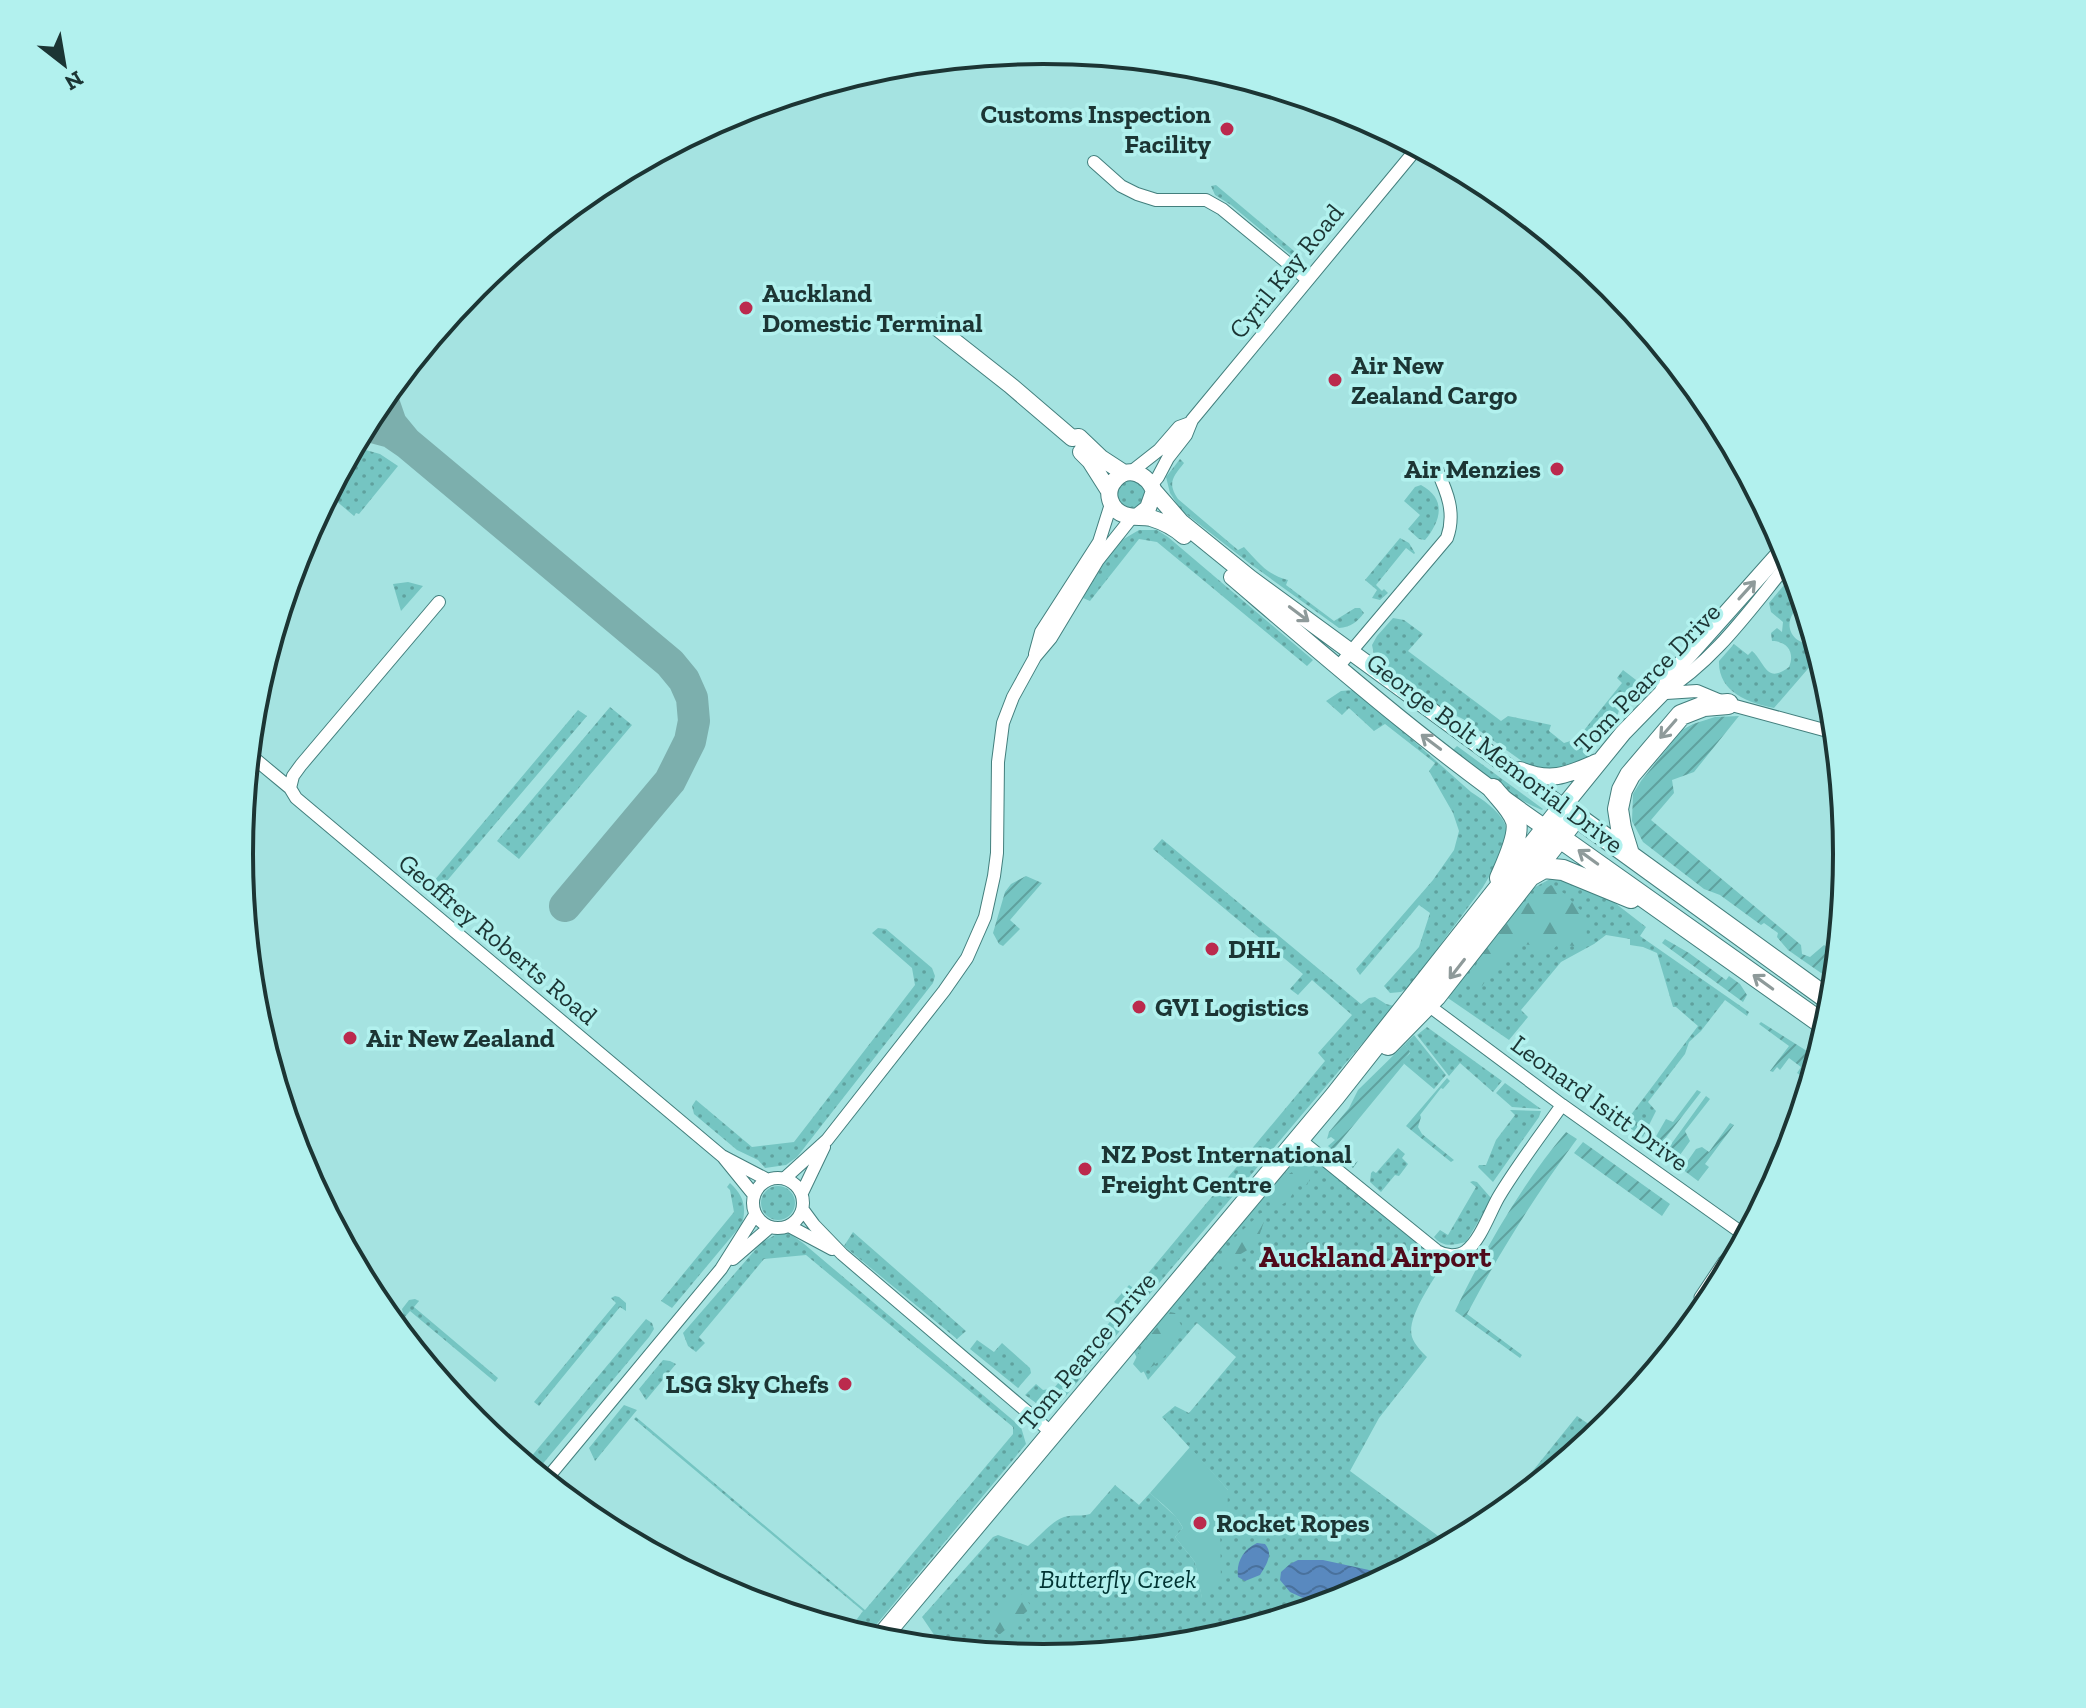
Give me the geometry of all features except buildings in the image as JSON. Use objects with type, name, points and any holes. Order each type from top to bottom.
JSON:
[{"type":"main road","points":[[1629,854],[1618,809],[1622,790],[1630,775],[1681,715],[1704,706],[1728,704]]},
{"type":"main road","points":[[1490,899],[1506,865],[1517,827],[1511,811],[1493,789]]},
{"type":"main road","name":"George Bolt Memorial Drive","points":[[1570,812],[1820,993]]},
{"type":"main road","name":"Tom Pearce Drive","points":[[888,1629],[1335,1096],[1490,899],[1554,833],[1570,812]]},
{"type":"main road","name":"George Bolt Memorial Drive","points":[[1554,833],[1815,1019]]},
{"type":"main road","name":"Tom Pearce Drive","points":[[1335,1096],[1428,1005],[1530,876],[1554,833]]},
{"type":"main road","points":[[1530,876],[1544,868],[1563,870],[1661,910]]},
{"type":"street","name":"Cyril Kay Road","points":[[1153,488],[1168,458],[1186,435],[1190,423],[1411,155]]},
{"type":"street","points":[[1094,162],[1121,186],[1137,194],[1156,200],[1206,200],[1222,209],[1307,279]]},
{"type":"street","points":[[935,326],[1072,438],[1073,444],[1090,461],[1121,513],[1136,516]]},
{"type":"street","name":"Cyril Kay Road","points":[[1128,473],[1159,450],[1179,427],[1190,423]]},
{"type":"street","points":[[552,1473],[721,1269],[755,1215],[754,1195],[762,1183],[785,1178],[827,1140],[967,958],[985,917],[996,864],[998,762],[1003,723],[1013,697],[1035,657],[1051,638],[1103,553],[1152,501],[1153,488],[1144,476],[1128,473],[1101,458],[1079,437],[1072,438]]},
{"type":"street","points":[[1338,667],[1447,538],[1452,513],[1437,470]]},
{"type":"street","points":[[1035,657],[1041,632],[1099,542],[1114,480],[1128,473]]},
{"type":"street","name":"George Bolt Memorial Drive","points":[[1153,488],[1181,522],[1223,557],[1570,812]]},
{"type":"street","name":"George Bolt Memorial Drive","points":[[1136,516],[1169,525],[1178,531],[1412,728],[1554,833]]},
{"type":"street","points":[[1662,693],[1672,674],[1775,558]]},
{"type":"street","name":"Tom Pearce Drive","points":[[1570,812],[1601,760],[1623,733],[1662,693],[1709,658],[1781,572]]},
{"type":"street","points":[[290,788],[301,765],[439,602]]},
{"type":"street","points":[[1662,693],[1697,691],[1728,704],[1823,730]]},
{"type":"street","points":[[1496,760],[1534,775],[1548,777],[1563,776],[1601,760]]},
{"type":"street","name":"Geoffrey Roberts Road","points":[[259,762],[290,788],[296,798],[722,1156],[754,1195]]},
{"type":"street","name":"Leonard Isitt Drive","points":[[1428,1005],[1737,1231]]},
{"type":"street","points":[[1299,1139],[1437,1251],[1457,1255],[1472,1246],[1500,1195],[1562,1105]]},
{"type":"street","points":[[827,1140],[802,1193],[803,1210],[814,1225],[842,1254],[1052,1433]]},
{"type":"street","name":"Geoffrey Roberts Road","points":[[722,1156],[768,1180]]},
{"type":"street","points":[[785,1178],[802,1193]]},
{"type":"street","points":[[789,1226],[803,1210]]},
{"type":"street","points":[[755,1215],[770,1227],[789,1226],[842,1254]]},
{"type":"street","points":[[721,1269],[770,1227]]},
{"type":"green space","points":[[1216,185],[1300,256],[1297,260],[1215,195],[1211,186]]},
{"type":"green space","points":[[365,450],[380,454],[398,466],[359,514],[354,516],[336,501]]},
{"type":"green space","points":[[1180,459],[1184,463],[1172,484],[1178,499],[1238,550],[1244,547],[1259,563],[1288,580],[1286,585],[1334,621],[1355,608],[1360,608],[1364,613],[1350,625],[1339,628],[1181,510],[1170,493],[1166,477]]},
{"type":"green space","points":[[1131,480],[1141,484],[1145,494],[1141,504],[1131,508],[1121,504],[1117,494],[1121,484]]},
{"type":"green space","points":[[1421,485],[1435,497],[1439,511],[1435,525],[1425,540],[1419,539],[1408,529],[1420,515],[1404,501],[1415,487]]},
{"type":"green space","points":[[1139,530],[1157,530],[1168,537],[1313,660],[1307,666],[1157,542],[1139,539],[1090,601],[1083,598],[1107,558],[1122,540]]},
{"type":"green space","points":[[1400,538],[1409,543],[1415,553],[1406,548],[1376,585],[1388,593],[1380,600],[1372,598],[1377,590],[1365,580]]},
{"type":"green space","points":[[408,582],[423,586],[401,611],[393,584]]},
{"type":"green space","points":[[1785,584],[1795,612],[1791,616],[1790,630],[1798,641],[1804,642],[1810,666],[1774,708],[1736,694],[1724,681],[1719,661],[1734,644],[1748,655],[1752,651],[1771,673],[1789,667],[1789,649],[1782,643],[1772,641],[1771,633],[1777,628],[1782,632],[1783,622],[1771,612],[1769,603]]},
{"type":"green space","points":[[1393,618],[1404,620],[1423,634],[1408,651],[1501,721],[1508,716],[1551,725],[1549,731],[1564,743],[1577,739],[1622,683],[1617,678],[1623,670],[1640,683],[1620,707],[1614,726],[1582,763],[1573,768],[1536,771],[1463,719],[1438,707],[1384,670],[1375,659],[1372,645]]},
{"type":"green space","points":[[1353,690],[1494,809],[1506,829],[1500,855],[1483,887],[1409,987],[1401,992],[1390,993],[1384,986],[1419,947],[1430,913],[1419,905],[1360,975],[1356,969],[1433,880],[1454,850],[1459,831],[1453,813],[1429,771],[1435,763],[1385,724],[1374,731],[1349,708],[1342,715],[1326,701],[1341,691]]},
{"type":"green space","points":[[610,707],[632,725],[519,859],[497,841]]},
{"type":"green space","points":[[578,710],[587,716],[440,889],[437,887],[434,881]]},
{"type":"green space","points":[[1739,716],[1694,772],[1672,780],[1674,793],[1651,820],[1801,945],[1802,954],[1810,957],[1824,945],[1827,947],[1823,975],[1788,950],[1777,937],[1778,933],[1764,923],[1761,925],[1720,895],[1704,889],[1643,842],[1632,821],[1633,794],[1641,781],[1682,730],[1715,717]]},
{"type":"green space","points":[[1457,746],[1543,809],[1530,805],[1496,783],[1453,750]]},
{"type":"green space","points":[[1162,839],[1361,1004],[1375,997],[1394,1006],[1132,1315],[1114,1302],[1129,1285],[1135,1289],[1325,1061],[1318,1053],[1352,1015],[1312,980],[1298,995],[1290,989],[1303,974],[1153,849]]},
{"type":"green space","points":[[1026,876],[1042,883],[1010,920],[1020,929],[1003,946],[993,933],[1005,892],[1011,884]]},
{"type":"green space","points":[[1569,877],[1597,889],[1646,927],[1640,936],[1749,1012],[1747,1016],[1725,1000],[1689,1042],[1685,1054],[1648,1102],[1656,1111],[1643,1137],[1624,1124],[1698,1026],[1673,1007],[1657,953],[1630,945],[1630,939],[1606,935],[1561,962],[1521,1010],[1528,1017],[1509,1040],[1445,996],[1528,891],[1550,879]]},
{"type":"green space","points":[[1551,885],[1565,894],[1586,916],[1587,943],[1581,947],[1558,944],[1550,953],[1541,954],[1531,945],[1521,944],[1498,964],[1482,986],[1475,988],[1472,972],[1487,948],[1517,913]]},
{"type":"green space","points":[[878,928],[886,929],[932,968],[935,976],[933,983],[797,1157],[786,1165],[765,1168],[758,1160],[737,1150],[694,1114],[692,1106],[696,1100],[752,1147],[794,1142],[915,985],[912,968],[872,933]]},
{"type":"green space","points":[[1665,939],[1726,980],[1729,976],[1740,984],[1747,995],[1743,1002],[1662,943]]},
{"type":"green space","points":[[1761,1022],[1808,1051],[1801,1075],[1797,1073],[1801,1067],[1789,1058],[1780,1070],[1777,1067],[1770,1071],[1789,1046],[1759,1024]]},
{"type":"green space","points":[[1427,1027],[1502,1081],[1493,1092],[1460,1063],[1449,1076],[1417,1035]]},
{"type":"green space","points":[[1414,1035],[1446,1075],[1434,1089],[1402,1062],[1410,1053],[1405,1044]]},
{"type":"green space","points":[[1405,1044],[1410,1052],[1404,1064],[1334,1149],[1353,1165],[1358,1161],[1353,1168],[1328,1146],[1335,1140],[1331,1137],[1327,1139],[1329,1132],[1349,1108],[1358,1090]]},
{"type":"green space","points":[[1447,1078],[1450,1081],[1420,1115],[1418,1127],[1422,1134],[1454,1160],[1451,1162],[1406,1126]]},
{"type":"green space","points":[[1505,1083],[1541,1109],[1512,1107],[1496,1093]]},
{"type":"green space","points":[[1697,1090],[1701,1092],[1657,1149],[1651,1145],[1666,1119],[1673,1122]]},
{"type":"green space","points":[[1706,1096],[1710,1099],[1685,1131],[1690,1141],[1675,1162],[1664,1154]]},
{"type":"green space","points":[[1510,1110],[1541,1111],[1493,1182],[1478,1167],[1486,1165],[1496,1140],[1515,1115]]},
{"type":"green space","points":[[1730,1123],[1734,1125],[1705,1164],[1709,1167],[1698,1181],[1682,1169],[1696,1149],[1702,1147],[1709,1152]]},
{"type":"green space","points":[[1566,1132],[1577,1139],[1519,1224],[1467,1314],[1522,1355],[1520,1358],[1455,1311],[1505,1218]]},
{"type":"green space","points":[[1583,1142],[1670,1204],[1662,1216],[1574,1153]]},
{"type":"green space","points":[[1398,1148],[1405,1154],[1402,1158],[1408,1164],[1381,1192],[1370,1182],[1371,1173],[1376,1173]]},
{"type":"green space","name":"Butterfly Creek","points":[[1304,1151],[1444,1262],[1417,1309],[1411,1329],[1415,1343],[1427,1357],[1379,1418],[1350,1471],[1440,1537],[1345,1584],[1297,1602],[1197,1629],[1095,1642],[1043,1644],[935,1636],[922,1617],[993,1537],[998,1535],[1028,1546],[1059,1519],[1090,1514],[1115,1485],[1139,1505],[1150,1493],[1176,1517],[1183,1528],[1175,1537],[1195,1562],[1202,1598],[1228,1490],[1162,1417],[1175,1406],[1189,1413],[1236,1357],[1197,1323],[1148,1380],[1133,1350]]},
{"type":"green space","points":[[1296,1170],[1305,1170],[1311,1177],[1307,1185],[1295,1185],[1289,1199],[1277,1207],[1272,1198],[1276,1189],[1284,1178]]},
{"type":"green space","points":[[1473,1181],[1491,1200],[1466,1242],[1453,1245],[1441,1243],[1434,1237],[1440,1230],[1448,1235],[1476,1187],[1470,1182]]},
{"type":"green space","points":[[730,1183],[743,1201],[742,1224],[672,1308],[661,1301],[734,1212],[727,1187]]},
{"type":"green space","points":[[778,1186],[790,1191],[795,1203],[790,1215],[778,1220],[766,1215],[761,1203],[766,1191]]},
{"type":"green space","points":[[1261,1213],[1267,1213],[1256,1245],[1239,1255],[1233,1264],[1225,1263],[1231,1241]]},
{"type":"green space","points":[[853,1232],[966,1331],[957,1339],[844,1246]]},
{"type":"green space","points":[[777,1234],[790,1234],[803,1243],[1021,1427],[1026,1444],[875,1626],[856,1621],[863,1611],[634,1419],[636,1417],[865,1610],[1013,1434],[1013,1427],[806,1255],[764,1259],[699,1337],[705,1343],[696,1352],[688,1346],[683,1333],[762,1242]]},
{"type":"green space","points":[[615,1296],[626,1303],[626,1311],[620,1307],[539,1406],[534,1402],[616,1303],[611,1298]]},
{"type":"green space","points":[[409,1300],[419,1301],[414,1307],[498,1378],[495,1382],[410,1311],[404,1318],[402,1309]]},
{"type":"green space","points":[[1170,1312],[1175,1313],[1183,1329],[1166,1355],[1141,1373],[1133,1364],[1143,1344]]},
{"type":"green space","points":[[1114,1317],[1123,1324],[1119,1332],[1060,1403],[1045,1407],[1025,1395],[1036,1384],[1043,1390],[1054,1388]]},
{"type":"green space","points":[[646,1319],[652,1323],[654,1329],[649,1337],[542,1465],[532,1456]]},
{"type":"green space","points":[[977,1340],[994,1352],[1002,1343],[1030,1368],[1031,1373],[1018,1388],[970,1349]]},
{"type":"green space","points":[[663,1360],[676,1364],[646,1400],[639,1389]]},
{"type":"green space","points":[[624,1405],[637,1410],[595,1461],[589,1448]]},
{"type":"green space","points":[[1577,1416],[1589,1425],[1564,1448],[1526,1479]]},
{"type":"green space","name":"Rocket Ropes","points":[[1190,1447],[1228,1490],[1227,1521],[1220,1523],[1221,1582],[1202,1599],[1195,1562],[1175,1537],[1183,1528],[1150,1493]]},
{"type":"green space","points":[[1018,1590],[1032,1607],[999,1635],[985,1618]]},
{"type":"water","points":[[1257,1543],[1265,1544],[1268,1548],[1268,1560],[1260,1575],[1245,1581],[1238,1577],[1239,1561]]},
{"type":"water","points":[[1298,1560],[1323,1560],[1374,1571],[1307,1598],[1290,1592],[1280,1580],[1281,1572]]},
{"type":"taxiway","points":[[387,413],[391,424],[405,441]]},
{"type":"taxiway","points":[[378,428],[391,432],[407,443],[670,663],[684,680],[692,698],[694,721],[690,741],[670,781],[565,906]]},
{"type":"place","name":"Customs Inspection Facility","points":[[1227,129]]},
{"type":"place","name":"Auckland Domestic Terminal","points":[[746,308]]},
{"type":"place","name":"Air New Zealand Cargo","points":[[1335,380]]},
{"type":"place","name":"Air Menzies","points":[[1557,469]]},
{"type":"place","name":"DHL","points":[[1212,949]]},
{"type":"place","name":"GVI Logistics","points":[[1139,1007]]},
{"type":"place","name":"Air New Zealand","points":[[350,1038]]},
{"type":"place","name":"NZ Post International Freight Centre","points":[[1085,1169]]},
{"type":"place","name":"LSG Sky Chefs","points":[[845,1384]]},
{"type":"place","name":"Rocket Ropes","points":[[1200,1523]]},
{"type":"district","name":"Auckland Airport","points":[[1375,1257]]}]
